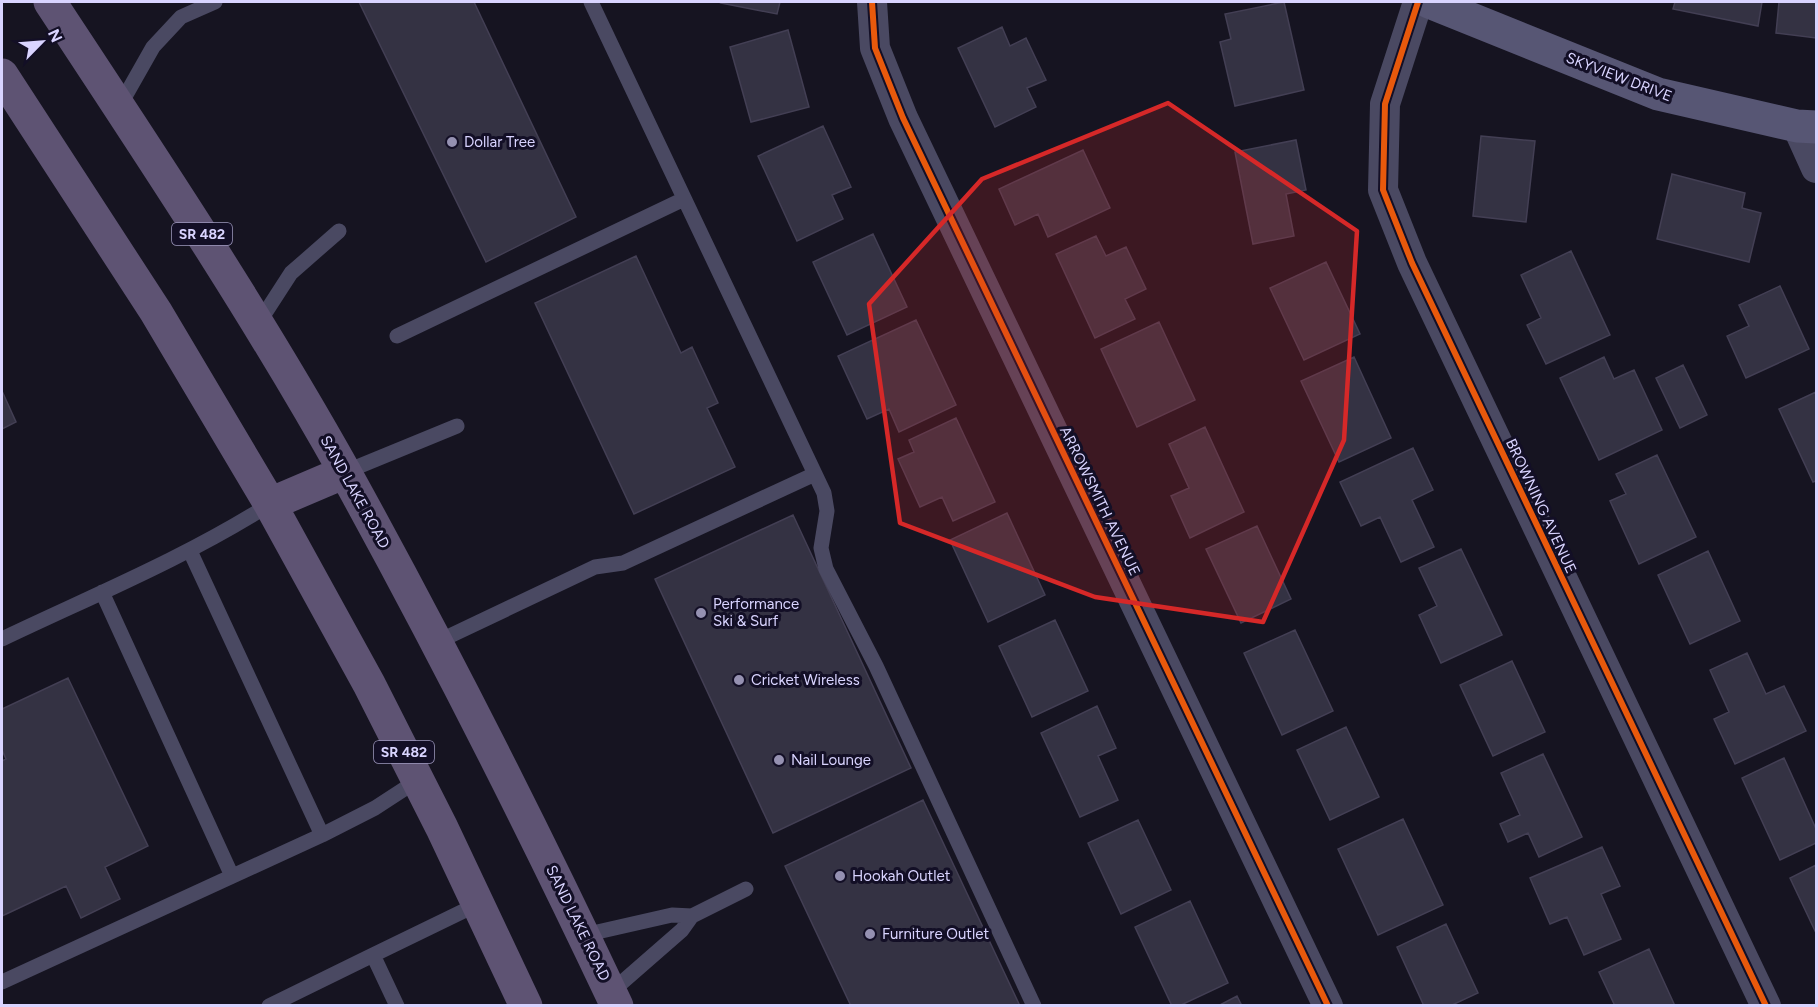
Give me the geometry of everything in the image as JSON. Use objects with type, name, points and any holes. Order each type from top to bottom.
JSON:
[{"type":"main road","name":"SAND LAKE ROAD","points":[[51,2],[258,324],[345,472],[436,642],[584,934],[614,999]]},
{"type":"main road","name":"SR 482","points":[[2,75],[156,312],[270,504],[369,684],[418,780],[526,1005]]},
{"type":"main road","points":[[270,504],[345,472]]},
{"type":"street","name":"ARROWSMITH AVENUE","points":[[872,2],[875,48],[903,118],[1328,1005]]},
{"type":"street","name":"BROWNING AVENUE","points":[[1418,2],[1385,104],[1383,190],[1412,263],[1766,1005]]},
{"type":"street","name":"SKYVIEW DRIVE","points":[[1429,2],[1658,94],[1807,127]]},
{"type":"street","points":[[1807,127],[1816,168]]},
{"type":"lane","points":[[119,107],[153,47],[181,17],[215,2]]},
{"type":"lane","points":[[591,2],[824,493],[827,511],[821,548],[826,569],[876,666],[1034,1005]]},
{"type":"lane","points":[[397,336],[684,199]]},
{"type":"lane","points":[[258,324],[291,273],[339,231]]},
{"type":"lane","points":[[345,472],[457,426]]},
{"type":"lane","points":[[436,642],[595,567],[623,563],[815,474]]},
{"type":"lane","points":[[2,639],[190,551],[270,504]]},
{"type":"lane","points":[[190,551],[322,835]]},
{"type":"lane","points":[[102,592],[232,876]]},
{"type":"lane","points":[[2,982],[322,835],[375,808],[418,780]]},
{"type":"lane","points":[[614,999],[682,930],[692,916],[746,889]]},
{"type":"lane","points":[[269,1005],[478,904]]},
{"type":"lane","points":[[584,934],[672,915],[692,916]]},
{"type":"lane","points":[[373,955],[397,1005]]},
{"type":"highlighted area","points":[[1168,103],[1357,231],[1344,440],[1263,622],[1095,597],[900,523],[869,304],[982,179]]},
{"type":"building","points":[[359,2],[474,2],[576,217],[486,262]]},
{"type":"building","points":[[722,2],[780,2],[777,14]]},
{"type":"building","points":[[1284,2],[1304,90],[1235,106],[1220,42],[1231,39],[1225,14]]},
{"type":"building","points":[[1675,2],[1762,2],[1758,26],[1673,9]]},
{"type":"building","points":[[1779,2],[1816,2],[1816,38],[1776,33]]},
{"type":"building","points":[[1002,27],[1010,46],[1026,38],[1046,80],[1027,88],[1036,107],[995,127],[958,48]]},
{"type":"building","points":[[788,30],[809,107],[751,122],[730,47]]},
{"type":"building","points":[[823,126],[851,187],[832,195],[843,219],[797,241],[758,156]]},
{"type":"building","points":[[1481,136],[1535,141],[1526,222],[1473,216]]},
{"type":"building","points":[[1296,140],[1306,190],[1286,194],[1294,236],[1253,244],[1235,152]]},
{"type":"building","points":[[1083,150],[1110,208],[1048,237],[1038,214],[1015,225],[999,189]]},
{"type":"building","points":[[1672,174],[1745,193],[1742,208],[1761,213],[1749,262],[1657,239]]},
{"type":"building","points":[[873,234],[907,307],[847,335],[813,262]]},
{"type":"building","points":[[1096,236],[1106,256],[1126,247],[1146,289],[1125,299],[1135,319],[1095,338],[1056,254]]},
{"type":"building","points":[[1571,251],[1610,335],[1546,364],[1527,325],[1541,318],[1521,275]]},
{"type":"building","points":[[636,256],[681,353],[692,347],[718,403],[707,408],[735,467],[634,514],[535,303]]},
{"type":"building","points":[[1326,262],[1360,334],[1304,360],[1270,288]]},
{"type":"building","points":[[1780,286],[1809,349],[1746,378],[1727,336],[1749,326],[1739,305]]},
{"type":"building","points":[[916,320],[956,405],[899,432],[889,409],[867,419],[838,356]]},
{"type":"building","points":[[1159,322],[1195,400],[1137,427],[1101,349]]},
{"type":"building","points":[[1354,357],[1391,438],[1339,462],[1301,381]]},
{"type":"building","points":[[1604,357],[1614,379],[1634,370],[1662,430],[1599,460],[1560,378]]},
{"type":"building","points":[[1683,365],[1707,415],[1680,428],[1656,378]]},
{"type":"building","points":[[2,391],[16,422],[2,429]]},
{"type":"building","points":[[1816,392],[1816,481],[1813,482],[1779,409]]},
{"type":"building","points":[[956,418],[995,502],[953,521],[942,497],[920,507],[898,459],[914,452],[909,440]]},
{"type":"building","points":[[1205,427],[1244,512],[1190,538],[1171,496],[1189,488],[1169,444]]},
{"type":"building","points":[[1413,448],[1433,490],[1412,500],[1434,547],[1401,562],[1380,517],[1361,526],[1340,482]]},
{"type":"building","points":[[1657,455],[1696,537],[1639,564],[1610,501],[1626,494],[1616,474]]},
{"type":"building","points":[[1007,513],[1045,595],[988,622],[950,540]]},
{"type":"building","points":[[793,515],[911,768],[773,833],[655,579]]},
{"type":"building","points":[[1257,526],[1291,599],[1241,623],[1206,549]]},
{"type":"building","points":[[1461,549],[1502,635],[1441,663],[1419,615],[1437,606],[1419,568]]},
{"type":"building","points":[[1708,551],[1740,621],[1690,644],[1658,575]]},
{"type":"building","points":[[1055,620],[1088,691],[1032,717],[999,646]]},
{"type":"building","points":[[1295,630],[1333,711],[1282,735],[1244,653]]},
{"type":"building","points":[[1747,653],[1766,694],[1784,686],[1806,731],[1735,764],[1714,719],[1729,712],[1710,670]]},
{"type":"building","points":[[1512,661],[1545,732],[1493,756],[1460,685]]},
{"type":"building","points":[[68,678],[148,846],[105,867],[120,899],[81,918],[66,886],[2,916],[2,761],[6,759],[2,750],[2,709]]},
{"type":"building","points":[[1097,706],[1116,748],[1098,756],[1118,800],[1080,817],[1041,733]]},
{"type":"building","points":[[1346,727],[1379,797],[1330,820],[1297,750]]},
{"type":"building","points":[[1543,754],[1582,837],[1539,857],[1528,833],[1508,842],[1500,824],[1520,815],[1501,773]]},
{"type":"building","points":[[1784,758],[1816,829],[1816,843],[1780,860],[1742,778]]},
{"type":"building","points":[[923,800],[1020,1006],[851,1006],[785,866]]},
{"type":"building","points":[[1403,819],[1443,905],[1378,935],[1338,849]]},
{"type":"building","points":[[1138,820],[1171,890],[1121,914],[1088,843]]},
{"type":"building","points":[[1602,847],[1620,886],[1601,894],[1621,939],[1584,955],[1567,917],[1550,924],[1530,878]]},
{"type":"building","points":[[1816,865],[1816,933],[1790,878]]},
{"type":"building","points":[[1190,901],[1228,983],[1179,1006],[1172,1006],[1135,927]]},
{"type":"building","points":[[1446,924],[1478,993],[1450,1006],[1424,1006],[1397,947]]},
{"type":"building","points":[[1649,949],[1675,1006],[1615,1006],[1599,972]]},
{"type":"building","points":[[1237,996],[1242,1006],[1218,1006]]},
{"type":"cycle path","points":[[872,2],[875,48],[903,118],[1328,1006]]},
{"type":"cycle path","points":[[1418,2],[1385,104],[1383,190],[1412,263],[1766,1006]]},
{"type":"place","name":"Dollar Tree","points":[[452,142]]},
{"type":"place","name":"Performance Ski & Surf","points":[[701,613]]},
{"type":"place","name":"Cricket Wireless","points":[[739,680]]},
{"type":"place","name":"Nail Lounge","points":[[779,760]]},
{"type":"place","name":"Hookah Outlet","points":[[840,876]]},
{"type":"place","name":"Furniture Outlet","points":[[870,934]]}]
